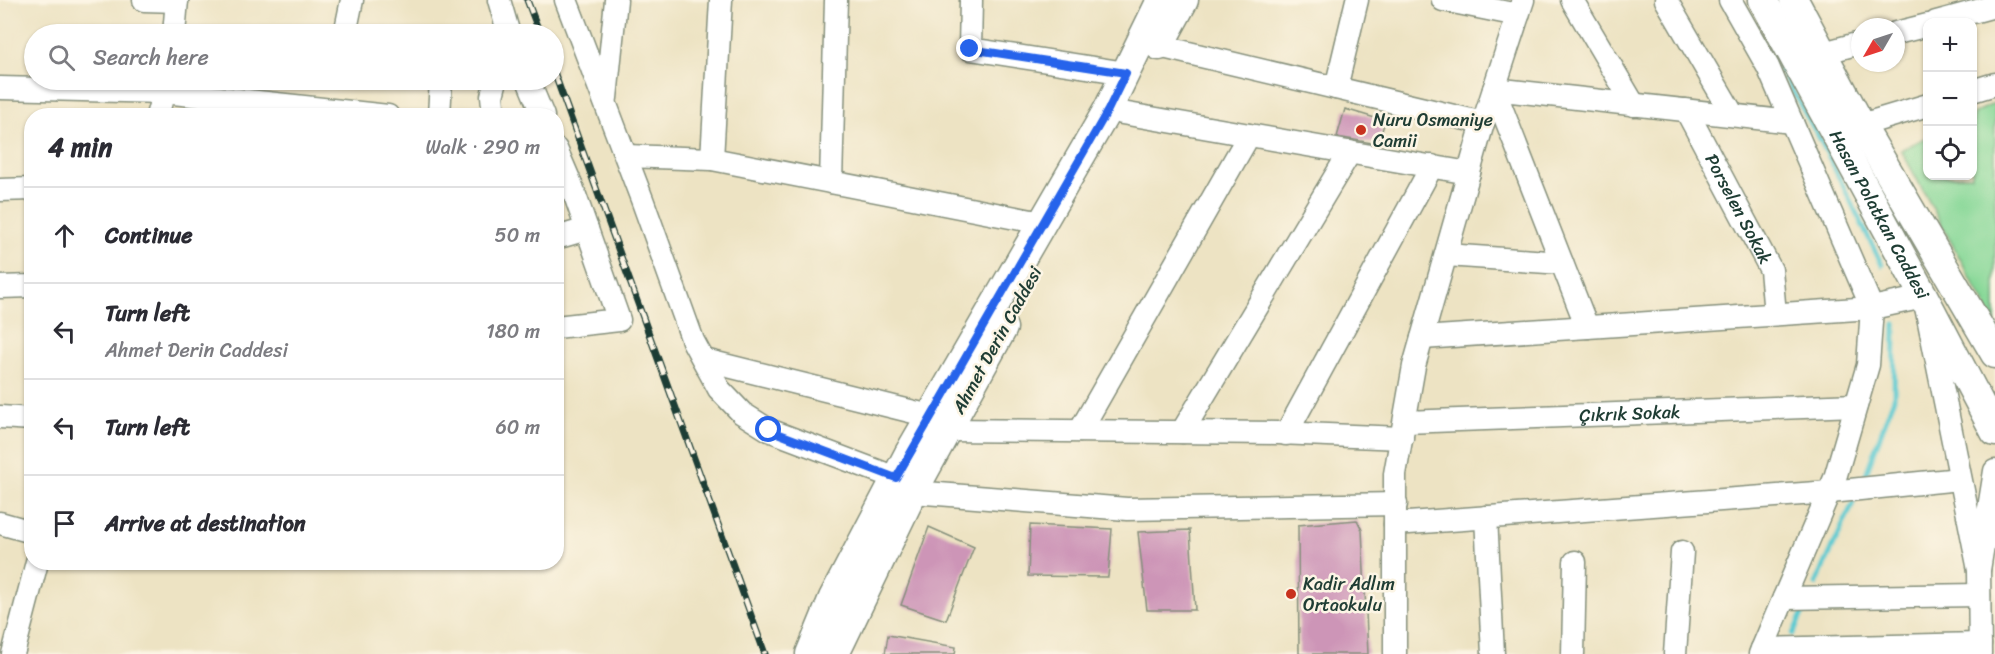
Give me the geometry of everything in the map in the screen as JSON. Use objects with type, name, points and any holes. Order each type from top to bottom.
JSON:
[{"type":"main road","name":"Ahmet Derin Caddesi","points":[[939,423],[1042,223],[1108,110],[1161,0]]},
{"type":"main road","name":"Ahmet Derin Caddesi","points":[[810,654],[833,597],[904,485],[1122,113],[1184,0]]},
{"type":"main road","name":"Hasan Polatkan Caddesi","points":[[1763,0],[1995,432]]},
{"type":"main road","name":"Hasan Polatkan Caddesi","points":[[1794,0],[1861,125],[1995,354]]},
{"type":"main road","name":"Ahmet Derin Caddesi","points":[[835,654],[904,485]]},
{"type":"street","points":[[144,0],[177,1],[175,24]]},
{"type":"street","points":[[347,24],[352,0]]},
{"type":"street","points":[[499,0],[506,24]]},
{"type":"street","points":[[566,0],[626,156],[693,342],[720,389],[742,413],[769,430],[904,485],[1127,509],[1486,517],[1830,492],[1959,479]]},
{"type":"street","points":[[605,102],[616,0]]},
{"type":"street","points":[[712,159],[721,0]]},
{"type":"street","points":[[831,182],[836,0]]},
{"type":"street","points":[[971,0],[970,49],[1126,73]]},
{"type":"street","points":[[1336,88],[1357,0]]},
{"type":"street","points":[[1395,654],[1395,474],[1414,366],[1483,123],[1521,8],[1443,0]]},
{"type":"street","points":[[1572,0],[1634,105]]},
{"type":"street","points":[[1666,0],[1733,116]]},
{"type":"street","points":[[1730,0],[1768,67],[1872,308],[1868,365],[1836,478],[1761,652],[1980,649],[1979,570],[1995,471]]},
{"type":"street","points":[[1951,18],[1995,6]]},
{"type":"street","points":[[1905,31],[1923,26]]},
{"type":"street","points":[[1823,53],[1851,45]]},
{"type":"street","points":[[1159,46],[1483,123]]},
{"type":"street","points":[[1977,89],[1995,84]]},
{"type":"street","points":[[0,88],[24,88]]},
{"type":"street","points":[[1494,89],[1792,122]]},
{"type":"street","points":[[1494,89],[1587,327]]},
{"type":"street","points":[[159,108],[164,90]]},
{"type":"street","points":[[179,90],[241,108]]},
{"type":"street","points":[[439,108],[440,90]]},
{"type":"street","points":[[493,108],[494,90]]},
{"type":"street","points":[[532,90],[540,108]]},
{"type":"street","points":[[1861,125],[1923,106]]},
{"type":"street","name":"Porselen Sokak","points":[[1686,110],[1771,270],[1775,314]]},
{"type":"street","points":[[1122,113],[1469,173]]},
{"type":"street","points":[[1080,431],[1249,135]]},
{"type":"street","points":[[1182,432],[1350,152]]},
{"type":"street","points":[[626,156],[712,159],[1042,223]]},
{"type":"street","points":[[1286,434],[1432,166]]},
{"type":"street","points":[[564,169],[619,320],[564,326]]},
{"type":"street","points":[[0,190],[24,189]]},
{"type":"street","points":[[564,236],[587,229]]},
{"type":"street","points":[[1446,255],[1562,263]]},
{"type":"street","points":[[0,287],[24,286]]},
{"type":"street","points":[[1422,338],[1872,308],[1924,297],[1979,570]]},
{"type":"street","name":"Çıkrık Sokak","points":[[704,360],[939,423],[1080,431],[1286,434],[1403,430],[1856,405]]},
{"type":"street","points":[[0,417],[24,418]]},
{"type":"street","points":[[1486,517],[1493,654]]},
{"type":"street","points":[[0,523],[24,530]]},
{"type":"street","points":[[1979,570],[1995,545]]},
{"type":"street","points":[[1675,654],[1682,552]]},
{"type":"street","points":[[1573,654],[1575,562]]},
{"type":"street","points":[[13,654],[35,570]]},
{"type":"street","points":[[1784,598],[1979,595]]},
{"type":"green space","points":[[1995,103],[1995,323],[1901,150],[1923,139],[1923,180],[1977,180],[1977,112]]},
{"type":"building","name":"Nuru Osmaniye Camii","points":[[1345,109],[1385,121],[1378,144],[1337,137]]},
{"type":"building","points":[[1357,520],[1362,530],[1368,654],[1299,654],[1298,525]]},
{"type":"building","points":[[1030,525],[1112,529],[1108,577],[1028,576]]},
{"type":"building","points":[[929,527],[974,547],[946,620],[901,605]]},
{"type":"building","points":[[1190,530],[1195,610],[1147,610],[1138,532]]},
{"type":"building","points":[[888,635],[956,647],[955,654],[885,654]]},
{"type":"waterway","points":[[1779,67],[1821,141],[1882,265]]},
{"type":"waterway","points":[[1866,474],[1894,398],[1895,324]]},
{"type":"waterway","points":[[1816,584],[1853,503]]},
{"type":"waterway","points":[[1793,634],[1803,612]]},
{"type":"railway","points":[[527,0],[536,24]]},
{"type":"railway","points":[[561,90],[765,654]]},
{"type":"place","name":"Nuru Osmaniye Camii","points":[[1361,130]]},
{"type":"place","name":"Kadir Adlım Ortaokulu","points":[[1291,594]]},
{"type":"route","points":[[769,430],[896,478],[1108,110],[1126,73],[970,49]]}]
